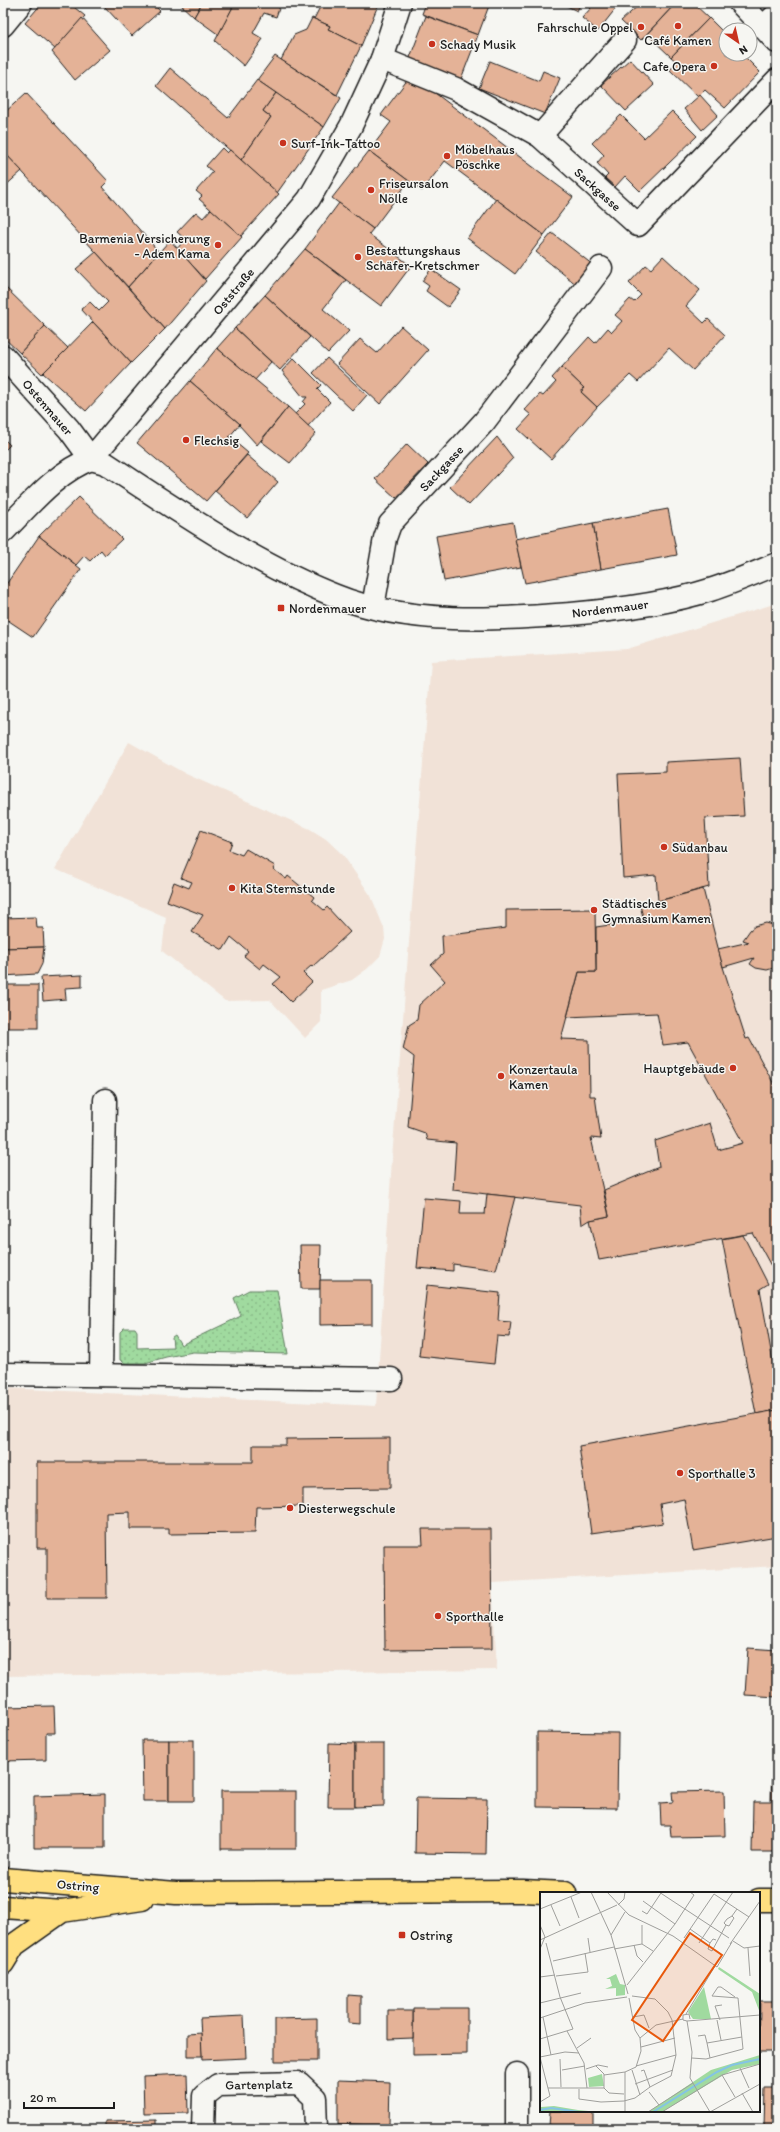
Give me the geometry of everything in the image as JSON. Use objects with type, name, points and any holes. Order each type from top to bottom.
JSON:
[{"type":"main road","name":"Ostring","points":[[3,1879],[176,1893],[540,1892]]},
{"type":"main road","name":"Ostring","points":[[3,1963],[14,1946],[62,1911],[176,1893]]},
{"type":"main road","points":[[760,1900],[777,1900]]},
{"type":"main road","points":[[3,1907],[62,1911]]},
{"type":"street","points":[[3,25],[21,3]]},
{"type":"street","name":"Oststraße","points":[[3,532],[60,476],[77,464],[91,459],[309,199],[351,126],[382,60],[400,3]]},
{"type":"street","points":[[740,3],[772,28]]},
{"type":"street","points":[[540,136],[625,40]]},
{"type":"street","name":"Sackgasse","points":[[382,60],[456,89],[540,136],[638,225],[777,80]]},
{"type":"street","name":"Sackgasse","points":[[372,607],[385,538],[390,524],[484,422],[601,268]]},
{"type":"street","name":"Ostenmauer","points":[[3,356],[69,429],[91,459]]},
{"type":"street","name":"Nordenmauer","points":[[91,459],[105,463],[182,513],[298,579],[337,597],[372,607],[447,618],[508,619],[624,609],[709,591],[777,564]]},
{"type":"street","points":[[101,1375],[105,1100]]},
{"type":"street","points":[[3,1374],[390,1378]]},
{"type":"street","points":[[517,2074],[517,2129]]},
{"type":"street","name":"Gartenplatz","points":[[203,2129],[204,2096],[218,2085],[299,2083],[315,2098],[316,2129]]},
{"type":"shaded area","name":"Städtisches Gymnasium Kamen","points":[[777,603],[777,1566],[492,1583],[497,1670],[3,1676],[3,1388],[376,1406],[392,1159],[431,661],[627,649]]},
{"type":"shaded area","name":"Kita Sternstunde","points":[[129,742],[186,774],[310,829],[326,839],[343,855],[371,896],[384,928],[385,939],[380,956],[367,969],[352,980],[321,990],[321,1022],[305,1038],[270,1000],[225,1001],[162,951],[166,917],[55,869]]},
{"type":"green space","points":[[249,1290],[277,1290],[288,1354],[193,1352],[145,1363],[125,1363],[120,1360],[120,1332],[124,1328],[135,1328],[137,1331],[137,1348],[173,1347],[172,1337],[175,1335],[181,1345],[241,1316],[234,1298]]},
{"type":"building","points":[[42,3],[69,3],[85,16],[55,49],[25,23]]},
{"type":"building","points":[[104,3],[152,3],[160,11],[132,36],[104,6]]},
{"type":"building","points":[[179,3],[202,3],[194,17]]},
{"type":"building","points":[[202,3],[235,3],[219,35],[194,17]]},
{"type":"building","points":[[235,3],[281,3],[276,17],[264,13],[253,33],[263,39],[244,66],[215,41]]},
{"type":"building","points":[[322,3],[379,3],[361,46],[328,29],[330,26],[314,19]]},
{"type":"building","points":[[426,3],[490,3],[478,35],[422,14]]},
{"type":"building","points":[[561,3],[581,3],[577,11]]},
{"type":"building","points":[[589,3],[620,3],[598,31],[582,18],[591,8],[587,5]]},
{"type":"building","name":"Fahrschule Oppel","points":[[641,3],[676,3],[641,40],[621,21]]},
{"type":"building","name":"Café Kamen","points":[[676,3],[693,3],[709,18],[671,57],[647,34]]},
{"type":"building","points":[[426,16],[478,35],[461,79],[409,60]]},
{"type":"building","points":[[82,18],[110,50],[75,80],[52,52]]},
{"type":"building","points":[[312,18],[330,26],[328,29],[361,46],[337,95],[281,60],[294,35],[306,30]]},
{"type":"building","name":"Cafe Opera","points":[[709,18],[718,27],[718,62],[750,62],[760,72],[725,108],[705,90],[698,97],[670,70],[677,62],[671,57]]},
{"type":"building","points":[[275,56],[341,98],[324,127],[257,80]]},
{"type":"building","points":[[630,59],[654,85],[626,111],[601,85]]},
{"type":"building","points":[[490,61],[539,81],[543,71],[560,78],[545,114],[479,88]]},
{"type":"building","points":[[170,68],[228,118],[257,80],[276,93],[263,111],[271,117],[241,160],[156,86]]},
{"type":"building","name":"Möbelhaus Pöschke","points":[[411,75],[573,197],[544,235],[445,161],[422,191],[369,151],[391,122],[381,115]]},
{"type":"building","points":[[26,93],[108,181],[102,187],[159,252],[128,287],[3,151],[3,114]]},
{"type":"building","name":"Surf-Ink-Tattoo","points":[[276,93],[324,127],[277,193],[241,160],[271,117],[263,111]]},
{"type":"building","points":[[700,95],[718,115],[702,130],[684,109]]},
{"type":"building","points":[[672,111],[697,136],[640,191],[625,176],[615,187],[605,178],[608,175],[597,163],[604,155],[592,143],[621,115],[644,138]]},
{"type":"building","points":[[222,148],[227,153],[230,150],[279,194],[241,236],[199,199],[202,196],[196,191],[213,172],[206,166]]},
{"type":"building","points":[[3,151],[22,171],[3,188]]},
{"type":"building","name":"Friseursalon Nölle","points":[[369,151],[409,181],[373,229],[332,198]]},
{"type":"building","points":[[496,199],[544,235],[515,274],[467,238]]},
{"type":"building","name":"Bestattungshaus Schäfer-Kretschmer","points":[[339,203],[373,229],[369,234],[411,266],[381,306],[305,249]]},
{"type":"building","points":[[211,209],[242,237],[205,279],[177,249],[185,239],[177,232],[196,212],[203,218]]},
{"type":"building","points":[[552,233],[593,265],[577,285],[536,252]]},
{"type":"building","points":[[170,240],[206,281],[165,329],[128,287]]},
{"type":"building","points":[[305,249],[346,280],[323,309],[349,331],[328,353],[265,295]]},
{"type":"building","points":[[96,252],[165,329],[131,363],[81,309],[90,302],[99,311],[108,302],[76,269]]},
{"type":"building","points":[[663,256],[700,290],[686,306],[704,323],[708,319],[725,335],[693,370],[669,348],[638,382],[630,375],[597,407],[581,392],[584,388],[562,367],[589,337],[595,343],[608,328],[612,332],[622,321],[615,315],[630,299],[634,302],[641,295],[629,283],[646,265],[651,269]]},
{"type":"building","points":[[431,269],[461,290],[448,307],[426,291],[429,286],[422,281]]},
{"type":"building","points":[[5,287],[45,326],[20,353],[3,337],[3,289]]},
{"type":"building","points":[[265,295],[310,337],[280,370],[235,328]]},
{"type":"building","points":[[93,322],[131,363],[86,411],[43,373]]},
{"type":"building","points":[[45,326],[68,348],[42,374],[20,353]]},
{"type":"building","points":[[401,326],[428,350],[380,404],[337,364],[360,339],[377,353]]},
{"type":"building","points":[[235,328],[271,362],[255,380],[217,348]]},
{"type":"building","points":[[217,348],[288,407],[257,445],[239,425],[240,424],[190,381]]},
{"type":"building","points":[[294,358],[321,385],[317,389],[330,402],[308,426],[295,414],[305,404],[303,402],[307,397],[303,397],[282,371]]},
{"type":"building","points":[[327,358],[367,395],[353,411],[313,373]]},
{"type":"building","points":[[562,367],[584,388],[581,392],[597,407],[551,459],[518,429],[531,415],[525,410],[540,394],[543,396],[556,382],[552,378]]},
{"type":"building","name":"Flechsig","points":[[190,381],[240,424],[229,437],[248,453],[206,501],[137,443]]},
{"type":"building","points":[[288,407],[316,433],[290,463],[261,441]]},
{"type":"building","points":[[497,437],[513,458],[469,505],[450,487]]},
{"type":"building","points":[[3,438],[10,445],[3,452]]},
{"type":"building","points":[[407,444],[428,464],[396,498],[375,479]]},
{"type":"building","points":[[247,455],[278,482],[247,518],[215,491]]},
{"type":"building","points":[[79,497],[122,539],[105,555],[101,550],[90,561],[84,556],[76,565],[39,536]]},
{"type":"building","points":[[668,509],[677,555],[601,569],[593,523]]},
{"type":"building","points":[[513,522],[521,567],[444,581],[436,536]]},
{"type":"building","points":[[593,523],[601,569],[525,583],[515,539]]},
{"type":"building","points":[[39,536],[81,569],[33,637],[3,617],[3,589]]},
{"type":"building","name":"Südanbau","points":[[740,758],[744,816],[705,818],[709,887],[658,901],[656,875],[623,878],[618,774],[666,772],[666,762]]},
{"type":"building","points":[[201,830],[232,842],[229,850],[242,855],[246,849],[275,866],[273,869],[286,879],[288,876],[314,897],[312,900],[324,910],[327,907],[350,932],[312,967],[311,966],[303,973],[312,982],[291,1002],[273,984],[281,977],[264,964],[260,969],[244,956],[248,951],[231,937],[223,950],[192,932],[203,915],[167,901],[174,882],[189,888],[192,882],[181,878]]},
{"type":"building","name":"Hauptgebäude","points":[[703,889],[723,967],[746,1039],[749,1038],[777,1090],[777,1277],[753,1233],[599,1260],[590,1220],[609,1216],[604,1190],[659,1167],[655,1141],[710,1123],[718,1150],[743,1143],[688,1042],[663,1045],[657,1013],[567,1017],[579,972],[596,972],[596,927],[644,920],[640,906]]},
{"type":"building","name":"Konzertaula Kamen","points":[[595,909],[596,972],[579,972],[561,1039],[589,1040],[590,1096],[595,1096],[601,1139],[591,1138],[609,1216],[590,1220],[582,1225],[580,1205],[453,1190],[456,1143],[427,1140],[425,1133],[408,1127],[414,1057],[403,1049],[409,1025],[417,1020],[419,1005],[445,981],[431,965],[443,954],[442,936],[506,928],[506,910]]},
{"type":"building","points":[[36,917],[37,928],[43,928],[44,947],[3,948],[3,918]]},
{"type":"building","points":[[766,923],[777,926],[777,967],[767,970],[756,968],[750,964],[754,958],[723,967],[718,949],[749,942],[743,940],[750,930],[755,926]]},
{"type":"building","points":[[44,947],[42,964],[37,974],[3,976],[3,948]]},
{"type":"building","points":[[82,975],[82,987],[65,988],[66,999],[43,1001],[41,977]]},
{"type":"building","points":[[3,985],[38,985],[38,1028],[3,1028]]},
{"type":"building","points":[[487,1194],[515,1197],[496,1270],[453,1264],[453,1271],[417,1268],[424,1198],[461,1201],[460,1214],[485,1214]]},
{"type":"building","points":[[743,1235],[768,1284],[760,1289],[777,1385],[777,1410],[756,1414],[722,1239]]},
{"type":"building","points":[[300,1245],[321,1245],[320,1289],[301,1289]]},
{"type":"building","points":[[320,1280],[372,1280],[372,1324],[320,1325]]},
{"type":"building","points":[[427,1285],[500,1293],[498,1321],[511,1322],[509,1337],[497,1336],[494,1364],[419,1356]]},
{"type":"building","name":"Sporthalle 3","points":[[777,1410],[777,1536],[693,1550],[684,1499],[660,1504],[663,1523],[591,1533],[579,1446]]},
{"type":"building","name":"Diesterwegschule","points":[[390,1438],[390,1488],[303,1489],[303,1506],[256,1507],[255,1533],[169,1534],[169,1529],[130,1529],[130,1512],[106,1513],[107,1598],[47,1598],[47,1548],[37,1548],[37,1462],[253,1462],[253,1445],[286,1445],[286,1439]]},
{"type":"building","name":"Sporthalle","points":[[422,1529],[491,1529],[492,1649],[385,1650],[384,1545],[423,1545]]},
{"type":"building","points":[[748,1648],[777,1650],[777,1697],[745,1695]]},
{"type":"building","points":[[54,1706],[55,1733],[46,1733],[46,1760],[3,1761],[3,1707]]},
{"type":"building","points":[[537,1732],[618,1733],[617,1808],[537,1807]]},
{"type":"building","points":[[142,1740],[169,1740],[169,1801],[143,1801]]},
{"type":"building","points":[[169,1740],[194,1740],[194,1801],[169,1801]]},
{"type":"building","points":[[329,1743],[355,1744],[355,1807],[328,1807]]},
{"type":"building","points":[[355,1744],[384,1744],[384,1806],[355,1807]]},
{"type":"building","points":[[772,1762],[777,1762],[777,1852],[752,1852],[753,1802],[771,1802]]},
{"type":"building","points":[[221,1791],[296,1791],[296,1849],[221,1849]]},
{"type":"building","points":[[724,1791],[725,1836],[671,1837],[670,1825],[661,1825],[660,1803],[673,1802],[672,1792]]},
{"type":"building","points":[[105,1794],[105,1848],[34,1848],[34,1796]]},
{"type":"building","points":[[416,1798],[487,1799],[486,1854],[415,1853]]},
{"type":"building","points":[[348,1995],[361,1996],[361,2024],[348,2023]]},
{"type":"building","points":[[760,2001],[777,2001],[777,2052],[760,2052]]},
{"type":"building","points":[[413,2008],[467,2008],[467,2054],[413,2055]]},
{"type":"building","points":[[388,2011],[413,2011],[413,2038],[388,2039]]},
{"type":"building","points":[[244,2016],[246,2058],[202,2060],[200,2018]]},
{"type":"building","points":[[317,2018],[317,2061],[275,2061],[275,2019]]},
{"type":"building","points":[[201,2033],[202,2056],[188,2056],[188,2034]]},
{"type":"building","points":[[187,2074],[188,2113],[144,2114],[143,2076]]},
{"type":"building","points":[[338,2080],[390,2082],[389,2125],[338,2124]]},
{"type":"building","points":[[765,2088],[777,2088],[777,2127],[764,2127]]},
{"type":"building","points":[[550,2112],[593,2112],[593,2127],[549,2127]]},
{"type":"building","points":[[156,2120],[156,2129],[105,2129],[105,2121]]},
{"type":"building","points":[[338,2124],[389,2125],[389,2129],[338,2129]]},
{"type":"building","points":[[549,2127],[609,2127],[609,2129],[549,2129]]},
{"type":"building","points":[[764,2127],[777,2127],[777,2129],[764,2129]]},
{"type":"place","name":"Café Kamen","points":[[678,26]]},
{"type":"place","name":"Fahrschule Oppel","points":[[641,27]]},
{"type":"place","name":"Schady Musik","points":[[432,44]]},
{"type":"place","name":"Cafe Opera","points":[[714,66]]},
{"type":"place","name":"Surf-Ink-Tattoo","points":[[283,143]]},
{"type":"place","name":"Möbelhaus Pöschke","points":[[447,156]]},
{"type":"place","name":"Friseursalon Nölle","points":[[371,190]]},
{"type":"place","name":"Barmenia Versicherung - Adem Kama","points":[[218,245]]},
{"type":"place","name":"Bestattungshaus Schäfer-Kretschmer","points":[[358,257]]},
{"type":"place","name":"Flechsig","points":[[186,440]]},
{"type":"place","name":"Nordenmauer","points":[[281,608]]},
{"type":"place","name":"Südanbau","points":[[664,847]]},
{"type":"place","name":"Kita Sternstunde","points":[[232,888]]},
{"type":"place","name":"Städtisches Gymnasium Kamen","points":[[594,910]]},
{"type":"place","name":"Hauptgebäude","points":[[733,1068]]},
{"type":"place","name":"Konzertaula Kamen","points":[[501,1076]]},
{"type":"place","name":"Sporthalle 3","points":[[680,1473]]},
{"type":"place","name":"Diesterwegschule","points":[[290,1508]]},
{"type":"place","name":"Sporthalle","points":[[438,1616]]},
{"type":"place","name":"Ostring","points":[[402,1935]]}]
